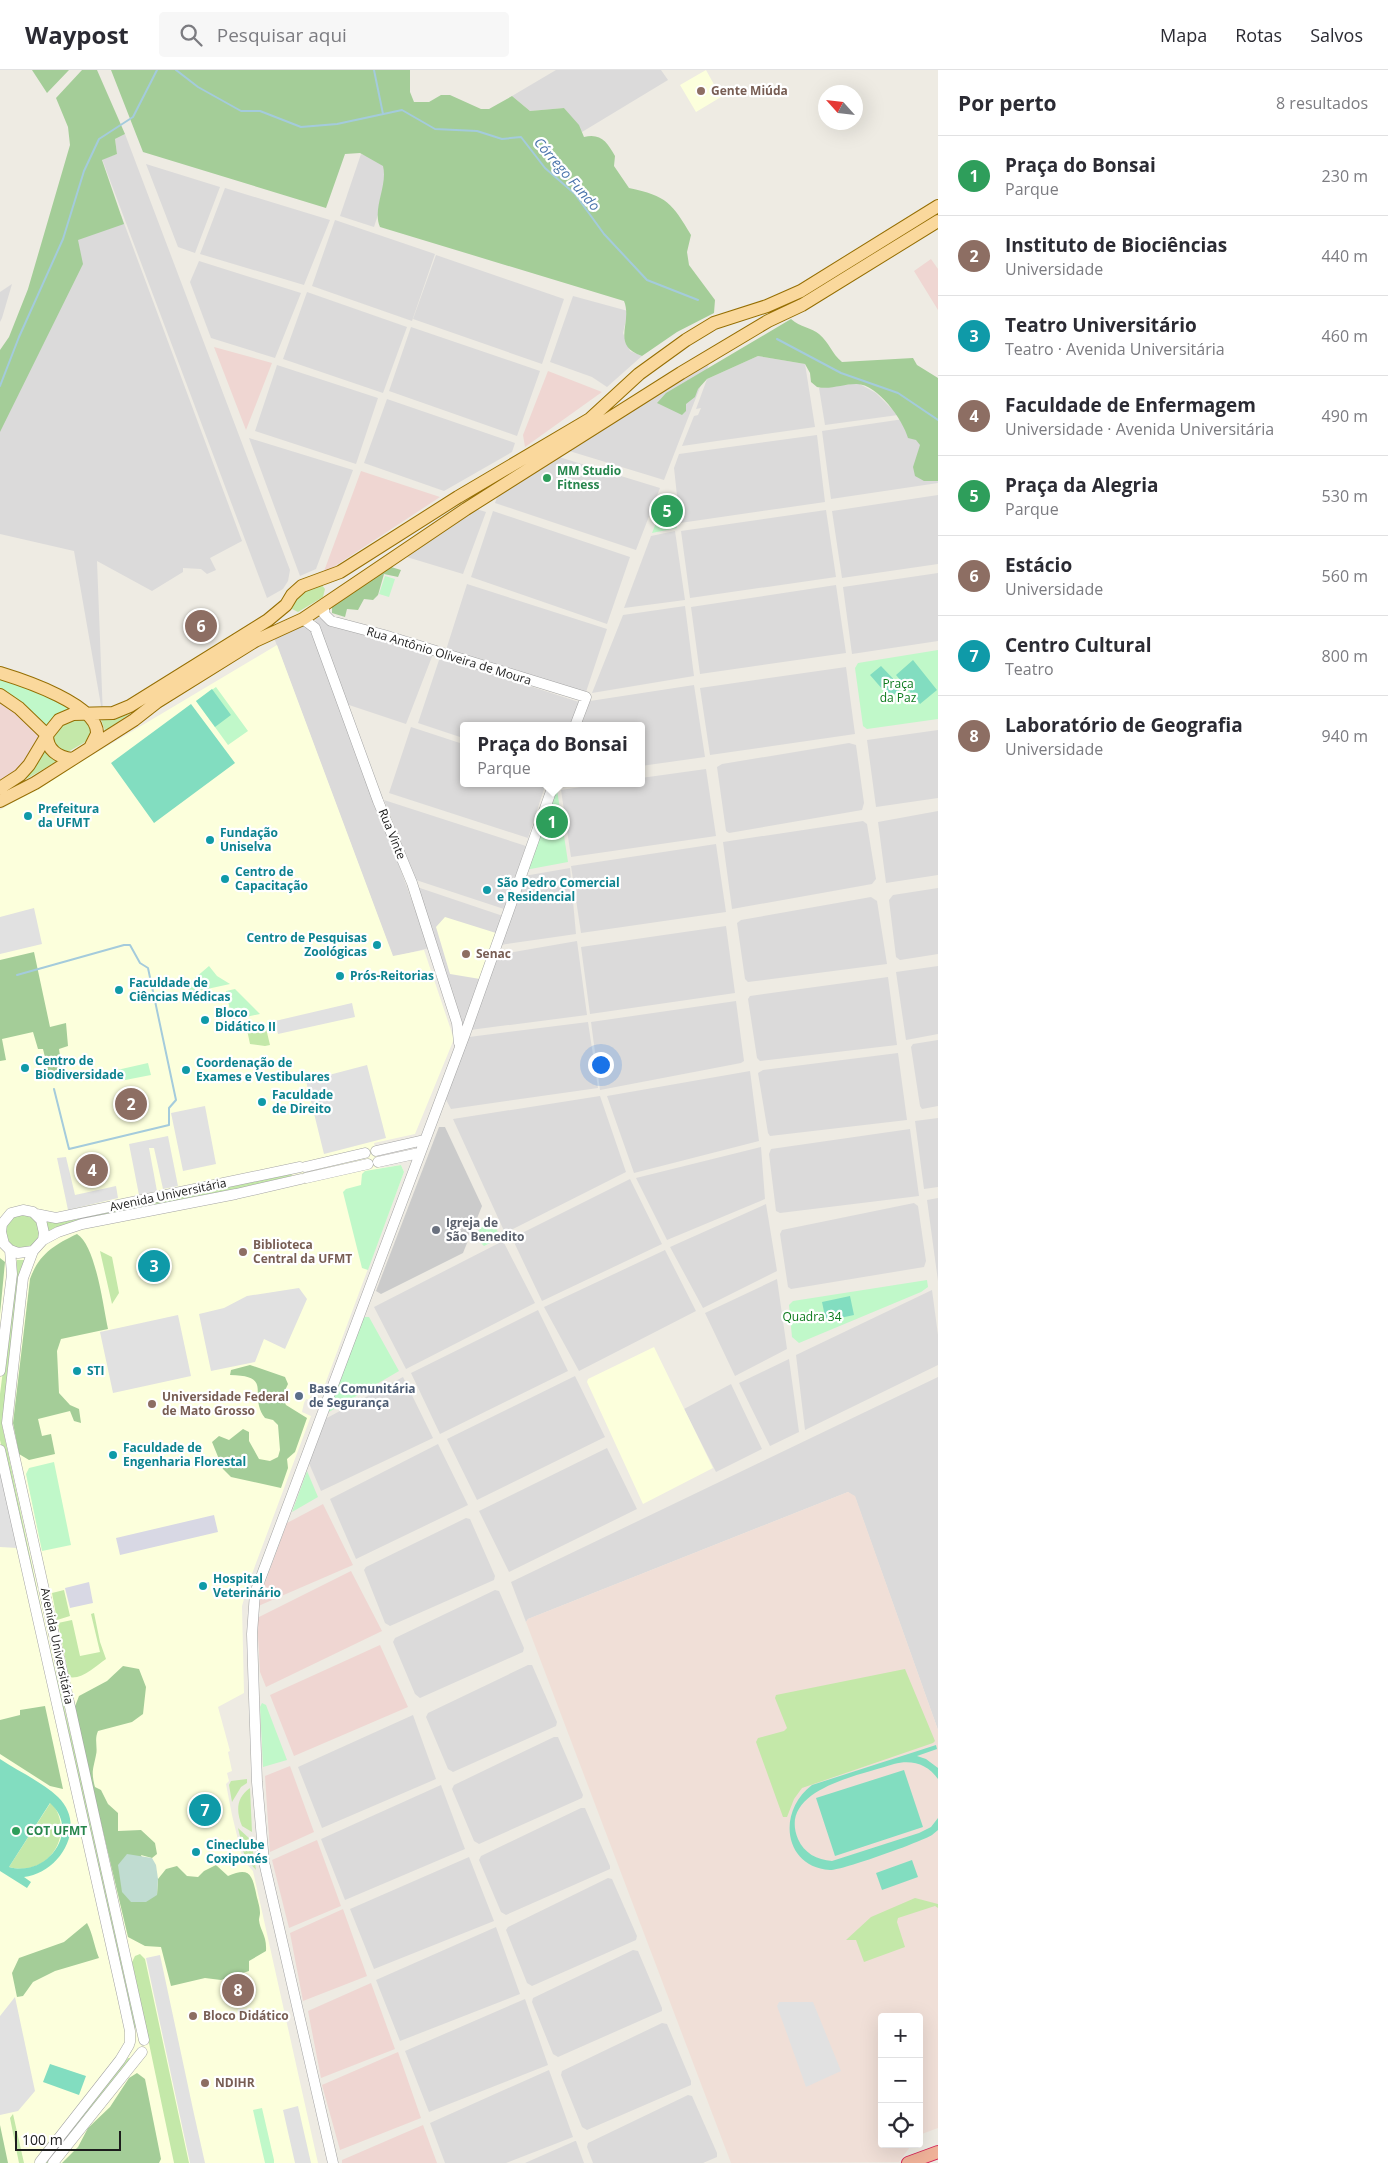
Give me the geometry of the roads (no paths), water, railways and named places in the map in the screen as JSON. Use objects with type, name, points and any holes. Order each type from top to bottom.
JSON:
[{"type":"highway","points":[[908,2163],[929,2157]]},
{"type":"main road","points":[[0,788],[24,770],[54,725],[66,716],[113,713],[130,706],[232,643],[286,605],[292,595],[302,586],[340,572],[458,497],[590,419],[638,374],[714,323],[767,306],[801,291],[938,206]]},
{"type":"main road","points":[[0,801],[36,783],[134,720],[157,702],[255,641],[303,619],[466,509],[676,376],[768,321],[809,301],[938,221]]},
{"type":"main road","points":[[660,358],[664,372],[676,376]]},
{"type":"main road","points":[[324,604],[332,593],[328,577]]},
{"type":"main road","points":[[286,605],[285,609],[290,616],[303,619]]},
{"type":"main road","points":[[0,673],[50,690],[94,720],[98,730],[96,739],[89,749]]},
{"type":"main road","points":[[0,695],[19,708],[47,735],[48,743],[55,753],[72,759]]},
{"type":"street","name":"Rua Antônio Oliveira de Moura","points":[[324,604],[324,614],[331,621],[384,635],[586,697],[577,722]]},
{"type":"street","name":"Rua Vinte","points":[[303,619],[315,628],[378,801],[412,883],[460,1034],[456,1058]]},
{"type":"street","points":[[334,2163],[264,1862],[258,1782],[253,1611],[255,1593],[456,1058],[553,787]]},
{"type":"street","name":"Avenida Universitária","points":[[0,1371],[12,1274],[10,1250],[4,1244],[1,1232],[6,1218],[11,1213],[23,1210],[56,1218],[424,1140]]},
{"type":"street","name":"Avenida Universitária","points":[[53,2163],[145,2047],[7,1423],[23,1278],[33,1251],[43,1240],[58,1232],[82,1224],[226,1196],[419,1153]]},
{"type":"street","points":[[302,1167],[296,1173],[304,1179]]},
{"type":"street","points":[[36,1214],[44,1226],[43,1240]]},
{"type":"street","points":[[10,1250],[18,1253],[33,1251]]},
{"type":"street","name":"Avenida Universitária","points":[[0,1450],[122,1994],[130,2032],[129,2043]]},
{"type":"street","points":[[40,2162],[120,2060],[129,2043],[138,2036],[144,2040]]},
{"type":"street","points":[[129,2043],[135,2052],[142,2052]]},
{"type":"waterway","points":[[0,386],[19,337],[63,239],[84,171],[99,139],[133,117],[157,70]]},
{"type":"waterway","name":"Córrego Fundo","points":[[176,70],[198,87],[241,111],[260,111],[301,127],[337,124],[402,110],[435,129],[477,131],[502,139],[521,137],[545,168],[575,194],[604,234],[647,280],[698,300]]},
{"type":"waterway","points":[[374,70],[383,114]]},
{"type":"waterway","name":"Córrego Fundo","points":[[777,339],[841,373],[898,393],[938,420]]},
{"type":"waterway","points":[[17,975],[124,945],[130,945],[140,963],[148,968],[176,1100],[169,1108],[169,1125],[69,1149],[54,1089]]},
{"type":"place","name":"Gente Miúda","points":[[701,91]]},
{"type":"place","name":"MM Studio Fitness","points":[[547,478]]},
{"type":"place","name":"Praça da Alegria","points":[[667,511]]},
{"type":"place","name":"Estácio","points":[[201,626]]},
{"type":"place","name":"Prefeitura da UFMT","points":[[28,816]]},
{"type":"place","name":"Praça do Bonsai","points":[[552,822]]},
{"type":"place","name":"Fundação Uniselva","points":[[210,840]]},
{"type":"place","name":"Centro de Capacitação","points":[[225,879]]},
{"type":"place","name":"São Pedro Comercial e Residencial","points":[[487,890]]},
{"type":"place","name":"Centro de Pesquisas Zoológicas","points":[[377,945]]},
{"type":"place","name":"Senac","points":[[466,954]]},
{"type":"place","name":"Prós-Reitorias","points":[[340,976]]},
{"type":"place","name":"Faculdade de Ciências Médicas","points":[[119,990]]},
{"type":"place","name":"Bloco Didático II","points":[[205,1020]]},
{"type":"place","name":"Centro de Biodiversidade","points":[[25,1068]]},
{"type":"place","name":"Coordenação de Exames e Vestibulares","points":[[186,1070]]},
{"type":"place","name":"Faculdade de Direito","points":[[262,1102]]},
{"type":"place","name":"Instituto de Biociências","points":[[131,1104]]},
{"type":"place","name":"Faculdade de Enfermagem","points":[[92,1170]]},
{"type":"place","name":"Igreja de São Benedito","points":[[436,1230]]},
{"type":"place","name":"Biblioteca Central da UFMT","points":[[243,1252]]},
{"type":"place","name":"Teatro Universitário","points":[[154,1266]]},
{"type":"place","name":"STI","points":[[77,1371]]},
{"type":"place","name":"Base Comunitária de Segurança","points":[[299,1396]]},
{"type":"place","name":"Universidade Federal de Mato Grosso","points":[[152,1404]]},
{"type":"place","name":"Faculdade de Engenharia Florestal","points":[[113,1455]]},
{"type":"place","name":"Hospital Veterinário","points":[[203,1586]]},
{"type":"place","name":"Centro Cultural","points":[[205,1810]]},
{"type":"place","name":"COT UFMT","points":[[16,1831]]},
{"type":"place","name":"Cineclube Coxiponés","points":[[196,1852]]},
{"type":"place","name":"Laboratório de Geografia","points":[[238,1990]]},
{"type":"place","name":"Bloco Didático","points":[[193,2016]]},
{"type":"place","name":"NDIHR","points":[[205,2083]]},
{"type":"park label","name":"Praça da Paz","points":[[898,691]]},
{"type":"park label","name":"Quadra 34","points":[[812,1317]]}]
